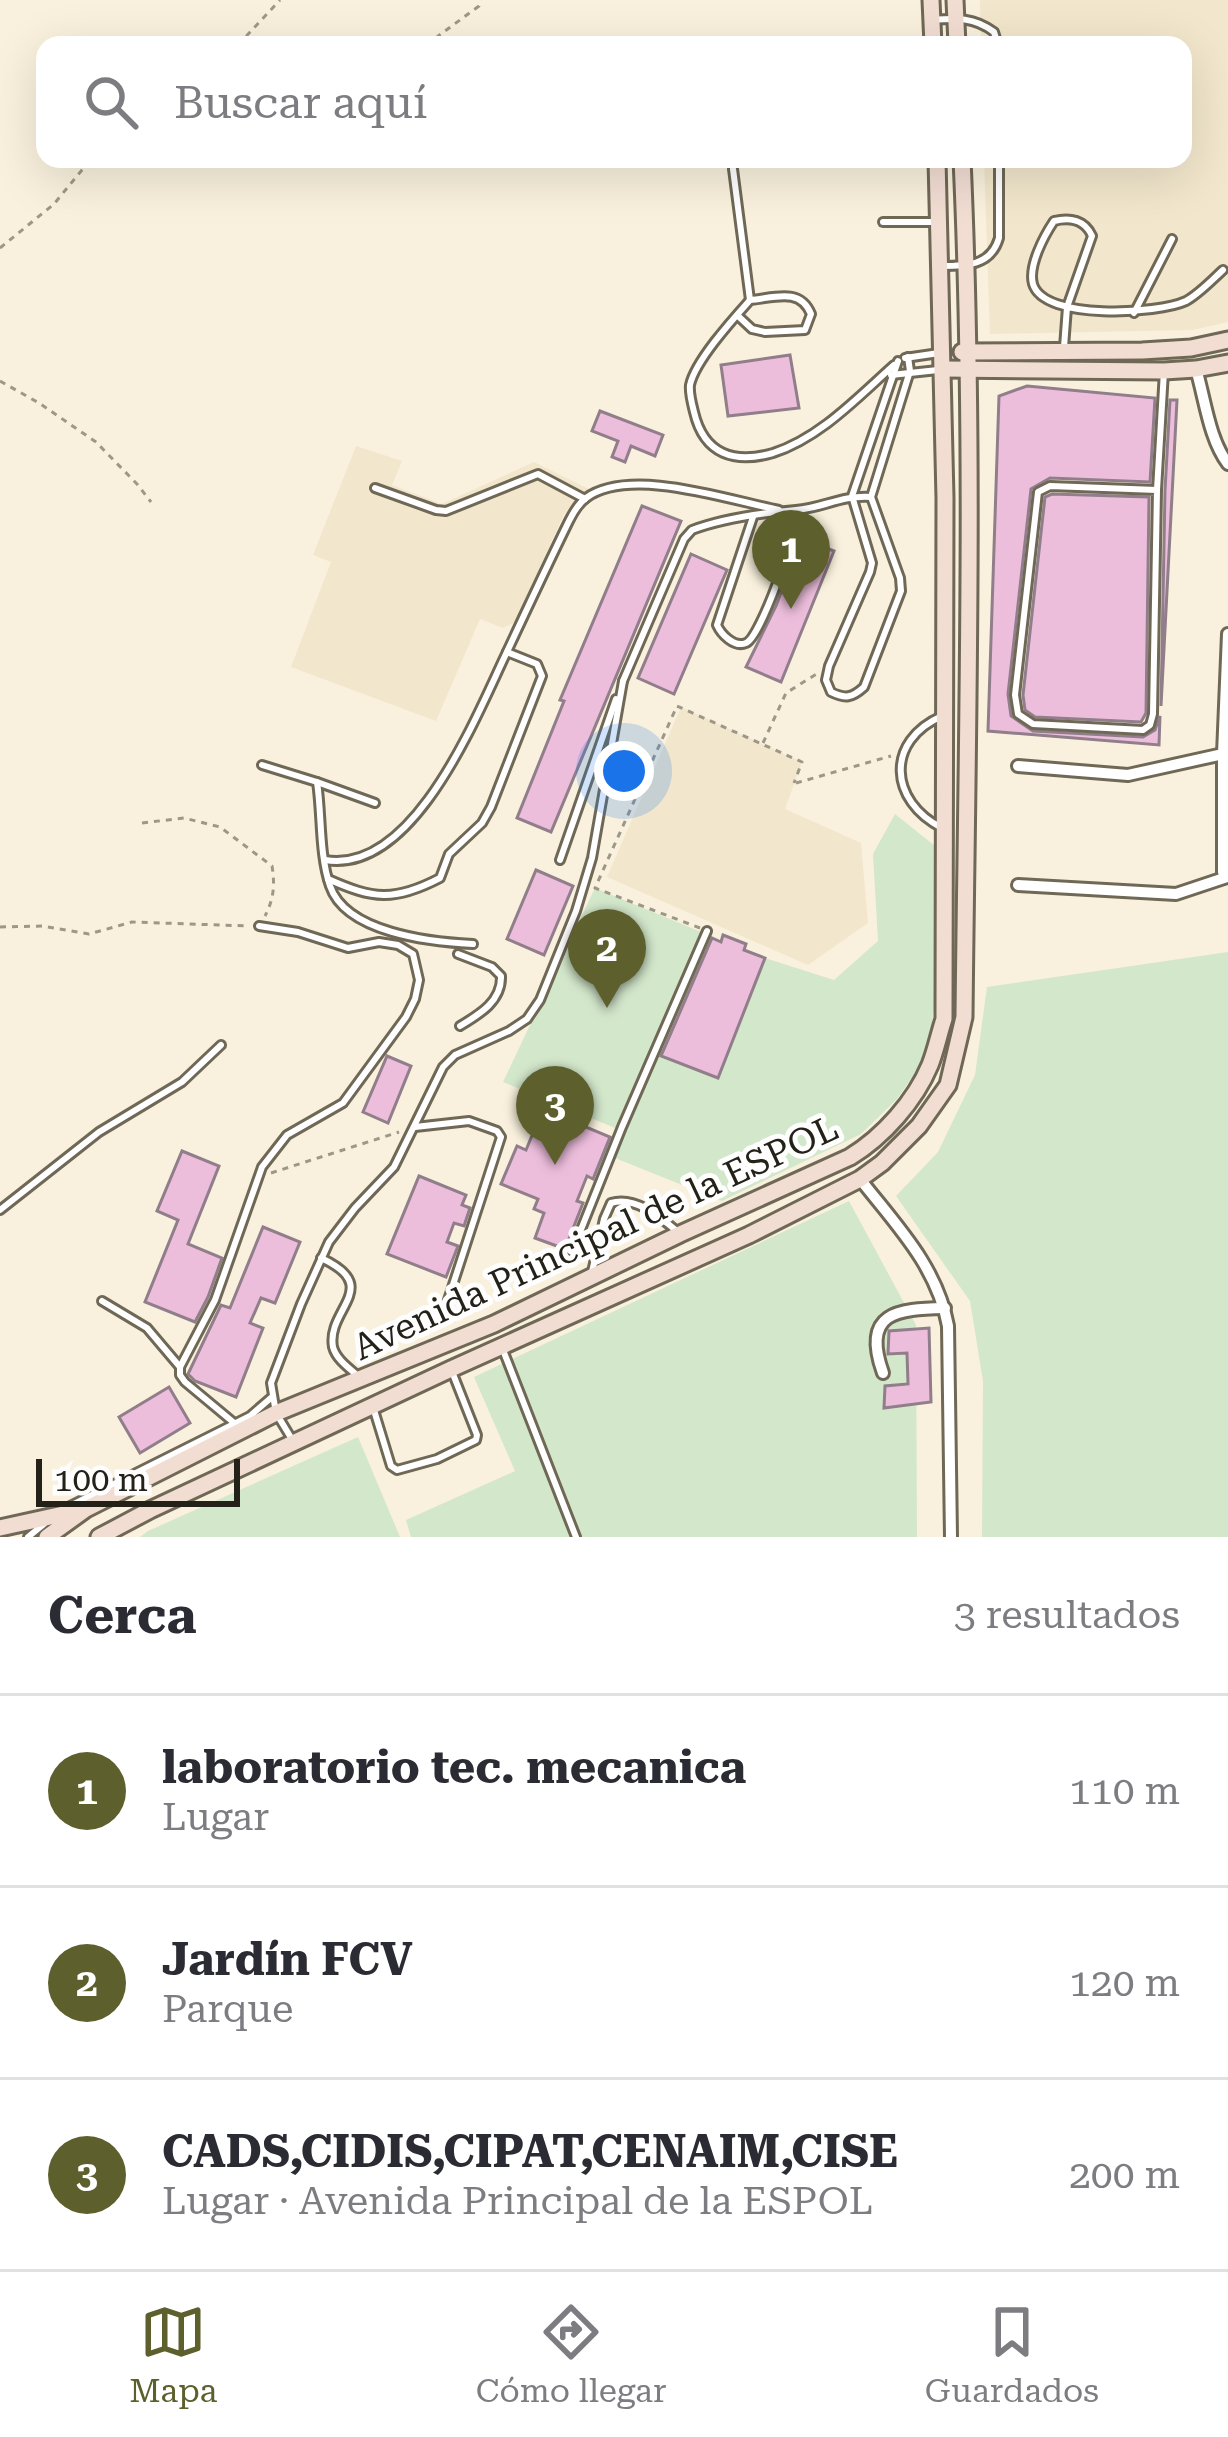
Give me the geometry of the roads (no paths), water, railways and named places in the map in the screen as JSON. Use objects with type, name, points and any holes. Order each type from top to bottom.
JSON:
[{"type":"street","points":[[931,0],[933,36]]},
{"type":"street","name":"Avenida Principal de la ESPOL","points":[[47,1537],[86,1509],[274,1405],[360,1378],[494,1324],[850,1157],[900,1113],[929,1068],[944,1019],[944,361],[937,168]]},
{"type":"street","name":"Avenida Principal de la ESPOL","points":[[99,1537],[412,1387],[749,1235],[860,1178],[919,1126],[947,1085],[964,1017],[970,360],[962,168]]},
{"type":"street","points":[[944,361],[1191,348],[1228,340]]},
{"type":"street","points":[[1141,371],[1142,351]]},
{"type":"street","points":[[970,360],[1141,371],[1228,363]]},
{"type":"street","points":[[1196,369],[1222,458],[1228,464]]},
{"type":"street","points":[[1228,634],[1222,754],[1222,872],[1228,877]]},
{"type":"street","points":[[1018,766],[1128,775],[1222,754]]},
{"type":"street","points":[[1018,885],[1176,894],[1228,877]]},
{"type":"street","points":[[867,1145],[882,1163]]},
{"type":"street","points":[[860,1178],[926,1264],[945,1308],[952,1537]]},
{"type":"street","points":[[739,1209],[749,1235]]},
{"type":"street","points":[[573,1287],[585,1307]]},
{"type":"street","points":[[883,1373],[878,1340],[885,1317],[945,1308]]},
{"type":"street","points":[[404,1360],[412,1387]]},
{"type":"street","points":[[141,1481],[150,1510]]},
{"type":"street","name":"Avenida Principal de la ESPOL","points":[[0,1528],[86,1509]]},
{"type":"lane","points":[[932,20],[955,9],[995,36]]},
{"type":"lane","points":[[941,266],[967,266],[996,248],[999,168]]},
{"type":"lane","points":[[733,169],[750,300]]},
{"type":"lane","points":[[1064,352],[1067,307],[1092,236],[1088,227],[1065,218],[1054,221],[1032,277],[1040,295],[1067,307],[1133,313],[1188,300],[1223,270]]},
{"type":"lane","points":[[883,222],[939,221]]},
{"type":"lane","points":[[1133,313],[1172,239]]},
{"type":"lane","points":[[737,315],[752,329],[765,332],[805,330],[811,314],[798,297],[750,300],[737,315],[711,347],[690,386],[696,422],[712,447],[724,454],[748,459],[778,452],[835,417],[898,361],[908,357],[944,361]]},
{"type":"lane","points":[[898,361],[852,496],[872,562],[829,666],[826,680],[831,692],[842,698],[855,696],[864,687],[898,604],[900,578],[871,497],[910,371],[908,357]]},
{"type":"lane","points":[[882,376],[944,361]]},
{"type":"lane","points":[[1157,490],[1050,486],[1038,492],[1015,694],[1018,714],[1033,724],[1143,730],[1150,724],[1164,371]]},
{"type":"lane","points":[[375,488],[446,511],[538,474],[585,499]]},
{"type":"lane","points":[[325,860],[351,862],[376,849],[409,824],[454,763],[568,520],[585,499],[615,486],[642,483],[779,510],[852,496],[871,497]]},
{"type":"lane","points":[[560,860],[622,681],[684,539],[706,525],[779,510]]},
{"type":"lane","points":[[753,517],[716,625],[729,640],[743,644],[757,630],[787,559],[798,510]]},
{"type":"lane","points":[[328,879],[368,895],[386,896],[406,894],[440,878],[449,854],[482,823],[491,807],[542,676],[537,664],[507,652]]},
{"type":"lane","points":[[293,1443],[274,1405],[271,1383],[321,1258],[343,1224],[394,1167],[438,1076],[455,1055],[509,1031],[540,1000],[592,858],[622,681]]},
{"type":"lane","points":[[945,714],[927,722],[913,736],[904,753],[901,777],[908,800],[923,818],[945,829]]},
{"type":"lane","points":[[262,764],[374,803]]},
{"type":"lane","points":[[317,782],[334,897],[353,914],[381,927],[420,940],[473,944]]},
{"type":"lane","points":[[28,1537],[89,1495],[239,1426],[185,1382],[180,1367],[215,1300],[258,1177],[286,1135],[343,1103],[415,999],[419,980],[413,954],[398,944],[348,948],[259,926]]},
{"type":"lane","points":[[572,1252],[707,931]]},
{"type":"lane","points":[[458,953],[492,967],[501,976],[502,989],[493,1002],[460,1026]]},
{"type":"lane","points":[[0,1210],[99,1132],[182,1082],[221,1045]]},
{"type":"lane","points":[[416,1127],[469,1120],[497,1131],[501,1138],[447,1303]]},
{"type":"lane","points":[[591,1277],[610,1203],[635,1204],[680,1234]]},
{"type":"lane","points":[[321,1258],[346,1274],[350,1287],[333,1347],[360,1378]]},
{"type":"lane","points":[[102,1301],[147,1328],[180,1367]]},
{"type":"lane","points":[[501,1346],[576,1537]]},
{"type":"lane","points":[[374,1407],[391,1466],[397,1470],[436,1460],[476,1441],[451,1369]]},
{"type":"place","name":"laboratorio tec. mecanica","points":[[791,609]]},
{"type":"place","name":"Jardín FCV","points":[[607,1008]]},
{"type":"place","name":"CADS,CIDIS,CIPAT,CENAIM,CISE","points":[[555,1165]]}]
